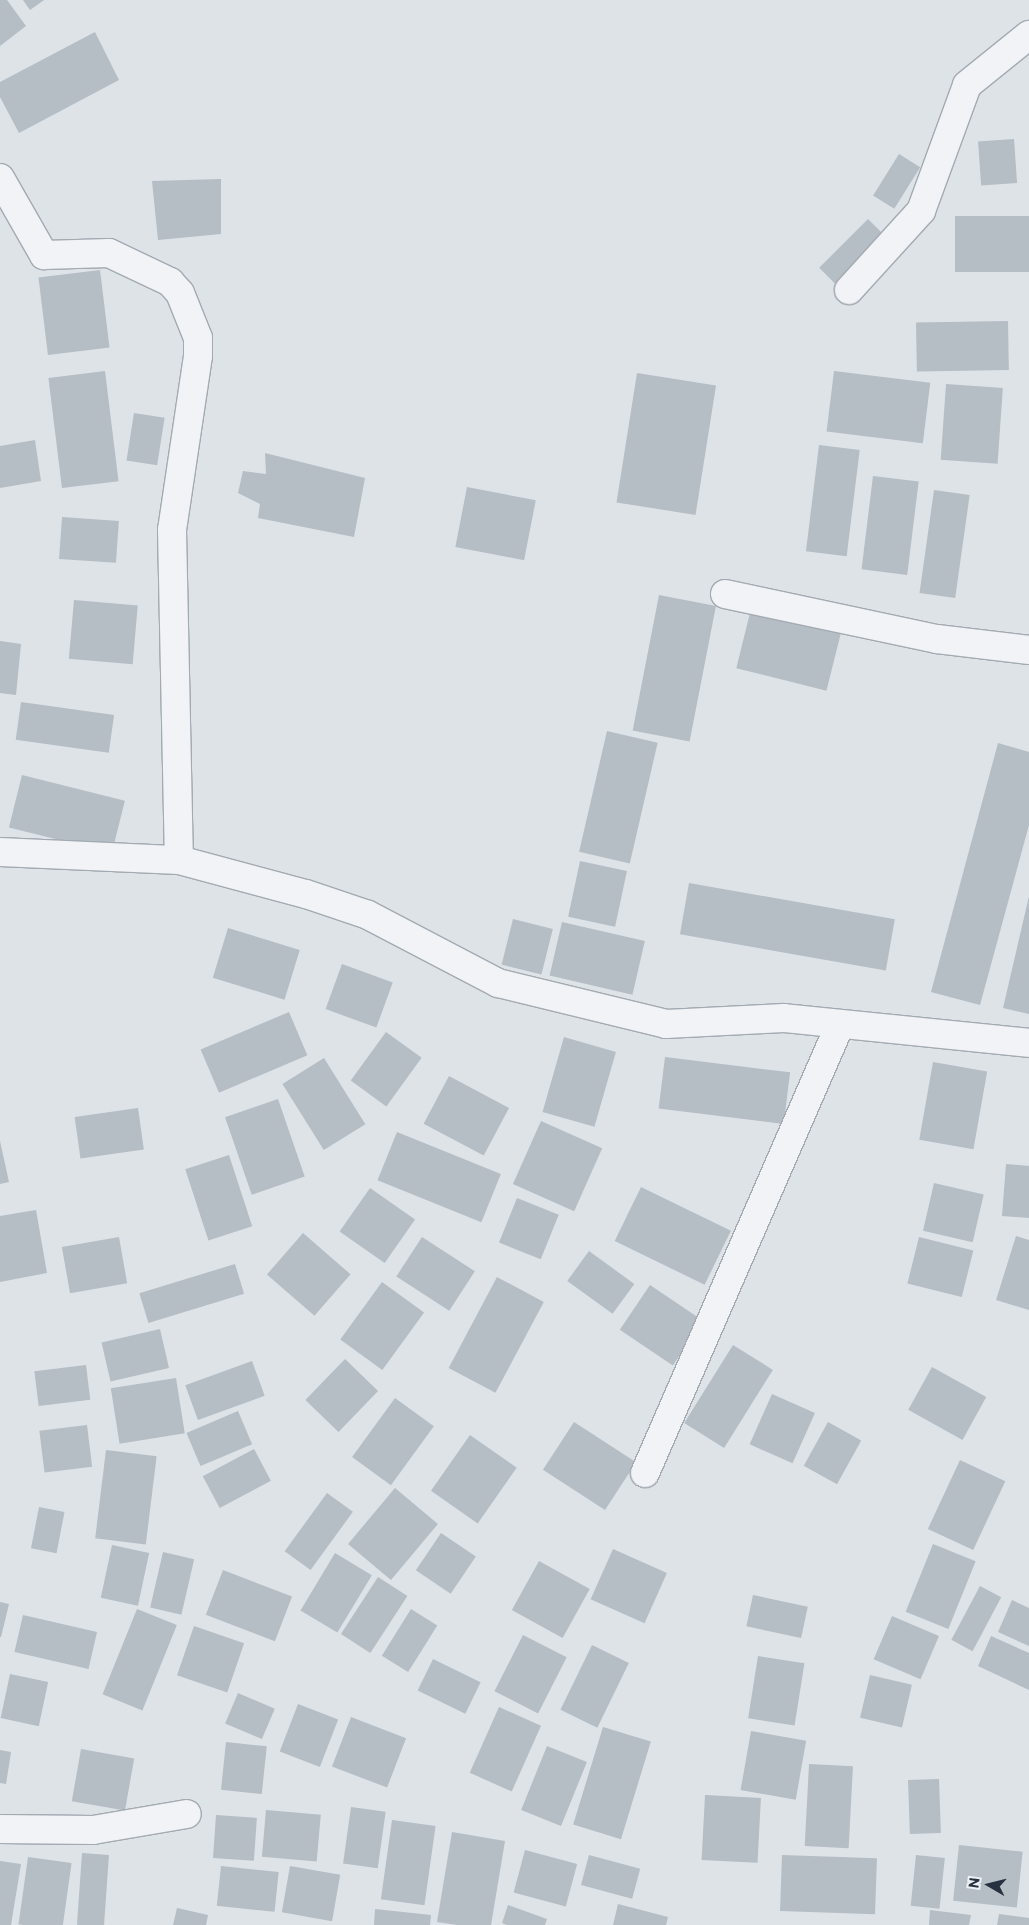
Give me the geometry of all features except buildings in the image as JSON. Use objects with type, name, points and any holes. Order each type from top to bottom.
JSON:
[{"type":"street","points":[[849,290],[920,210],[967,85],[1029,35]]},
{"type":"street","points":[[0,178],[44,255],[109,253],[170,282],[180,293],[198,338],[198,356],[172,530],[179,860]]},
{"type":"street","points":[[725,594],[937,639],[1029,650]]},
{"type":"street","points":[[0,852],[179,860],[306,894],[368,915],[498,982],[666,1024],[784,1018],[840,1025],[1029,1042]]},
{"type":"street","points":[[644,1472],[840,1025]]},
{"type":"street","points":[[0,1829],[94,1830],[187,1814]]}]
